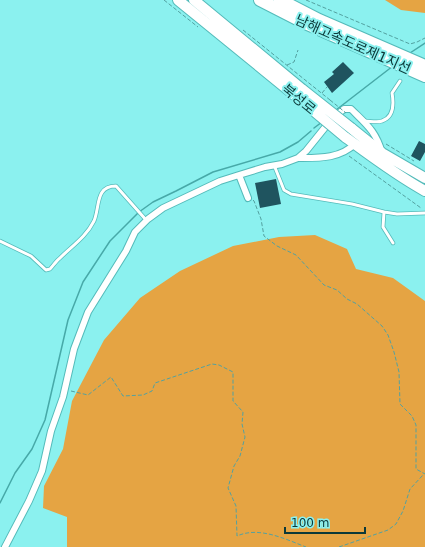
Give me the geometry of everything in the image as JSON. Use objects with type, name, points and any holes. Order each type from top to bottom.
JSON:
[{"type":"highway","name":"남해고속도로제1지선","points":[[260,0],[303,22],[391,56]]},
{"type":"highway","name":"남해고속도로제1지선","points":[[280,0],[424,73]]},
{"type":"main road","name":"북성로","points":[[178,0],[300,93],[358,140],[399,176],[425,191]]},
{"type":"main road","name":"북성로","points":[[194,0],[300,93]]},
{"type":"main road","name":"북성로","points":[[358,140],[425,178]]},
{"type":"street","points":[[298,158],[306,151],[331,120],[344,109],[351,109],[376,136],[382,153]]},
{"type":"street","points":[[6,547],[42,471],[51,431],[65,388],[74,349],[88,312],[126,251],[135,232],[145,219],[170,204],[220,181],[298,158],[322,158],[344,152],[358,140]]},
{"type":"street","points":[[239,175],[248,198]]},
{"type":"lane","points":[[363,121],[382,121],[391,115],[393,108],[392,93],[400,81]]},
{"type":"lane","points":[[274,165],[284,190],[291,194],[352,204],[397,214],[425,212]]},
{"type":"lane","points":[[0,241],[31,256],[46,270],[50,269],[60,257],[74,246],[85,234],[94,221],[100,195],[108,187],[116,186],[145,219]]},
{"type":"lane","points":[[384,212],[383,226],[392,243]]},
{"type":"path","points":[[306,0],[410,44],[425,38]]},
{"type":"path","points":[[255,40],[346,113]]},
{"type":"path","points":[[287,66],[294,62],[298,50]]},
{"type":"path","points":[[322,94],[328,87]]},
{"type":"path","points":[[378,141],[414,162]]},
{"type":"path","points":[[344,152],[425,212]]},
{"type":"path","points":[[248,198],[254,201],[261,219],[264,236],[277,246],[296,255],[324,285],[337,290],[347,299],[357,304],[385,330],[394,352],[399,372],[400,404],[412,416],[416,426],[416,469],[424,474],[410,489],[403,511],[396,524],[388,530],[339,547]]},
{"type":"path","points":[[65,388],[74,392],[88,394],[110,377],[123,396],[143,395],[152,392],[155,383],[212,364],[219,365],[233,372],[233,401],[243,412],[242,424],[245,438],[240,456],[234,466],[228,488],[236,506],[237,536],[256,532],[278,536],[306,547]]},
{"type":"shaded area","points":[[385,0],[425,0],[425,13],[401,10]]},
{"type":"shaded area","points":[[315,235],[347,249],[356,269],[393,278],[425,301],[425,547],[67,547],[67,517],[43,508],[44,486],[63,449],[72,401],[104,340],[140,298],[180,271],[233,246],[279,237]]},
{"type":"building","points":[[343,62],[354,73],[332,93],[324,82],[334,74],[332,72]]},
{"type":"building","points":[[419,141],[425,144],[425,152],[420,161],[411,156]]},
{"type":"building","points":[[276,179],[281,204],[260,208],[255,183]]},
{"type":"waterway","points":[[410,53],[425,43]]},
{"type":"waterway","points":[[336,110],[393,66]]},
{"type":"waterway","points":[[314,128],[322,122]]},
{"type":"waterway","points":[[0,503],[15,473],[32,449],[45,420],[68,320],[83,282],[110,241],[139,212],[153,202],[213,172],[280,152],[298,142],[311,131]]}]
